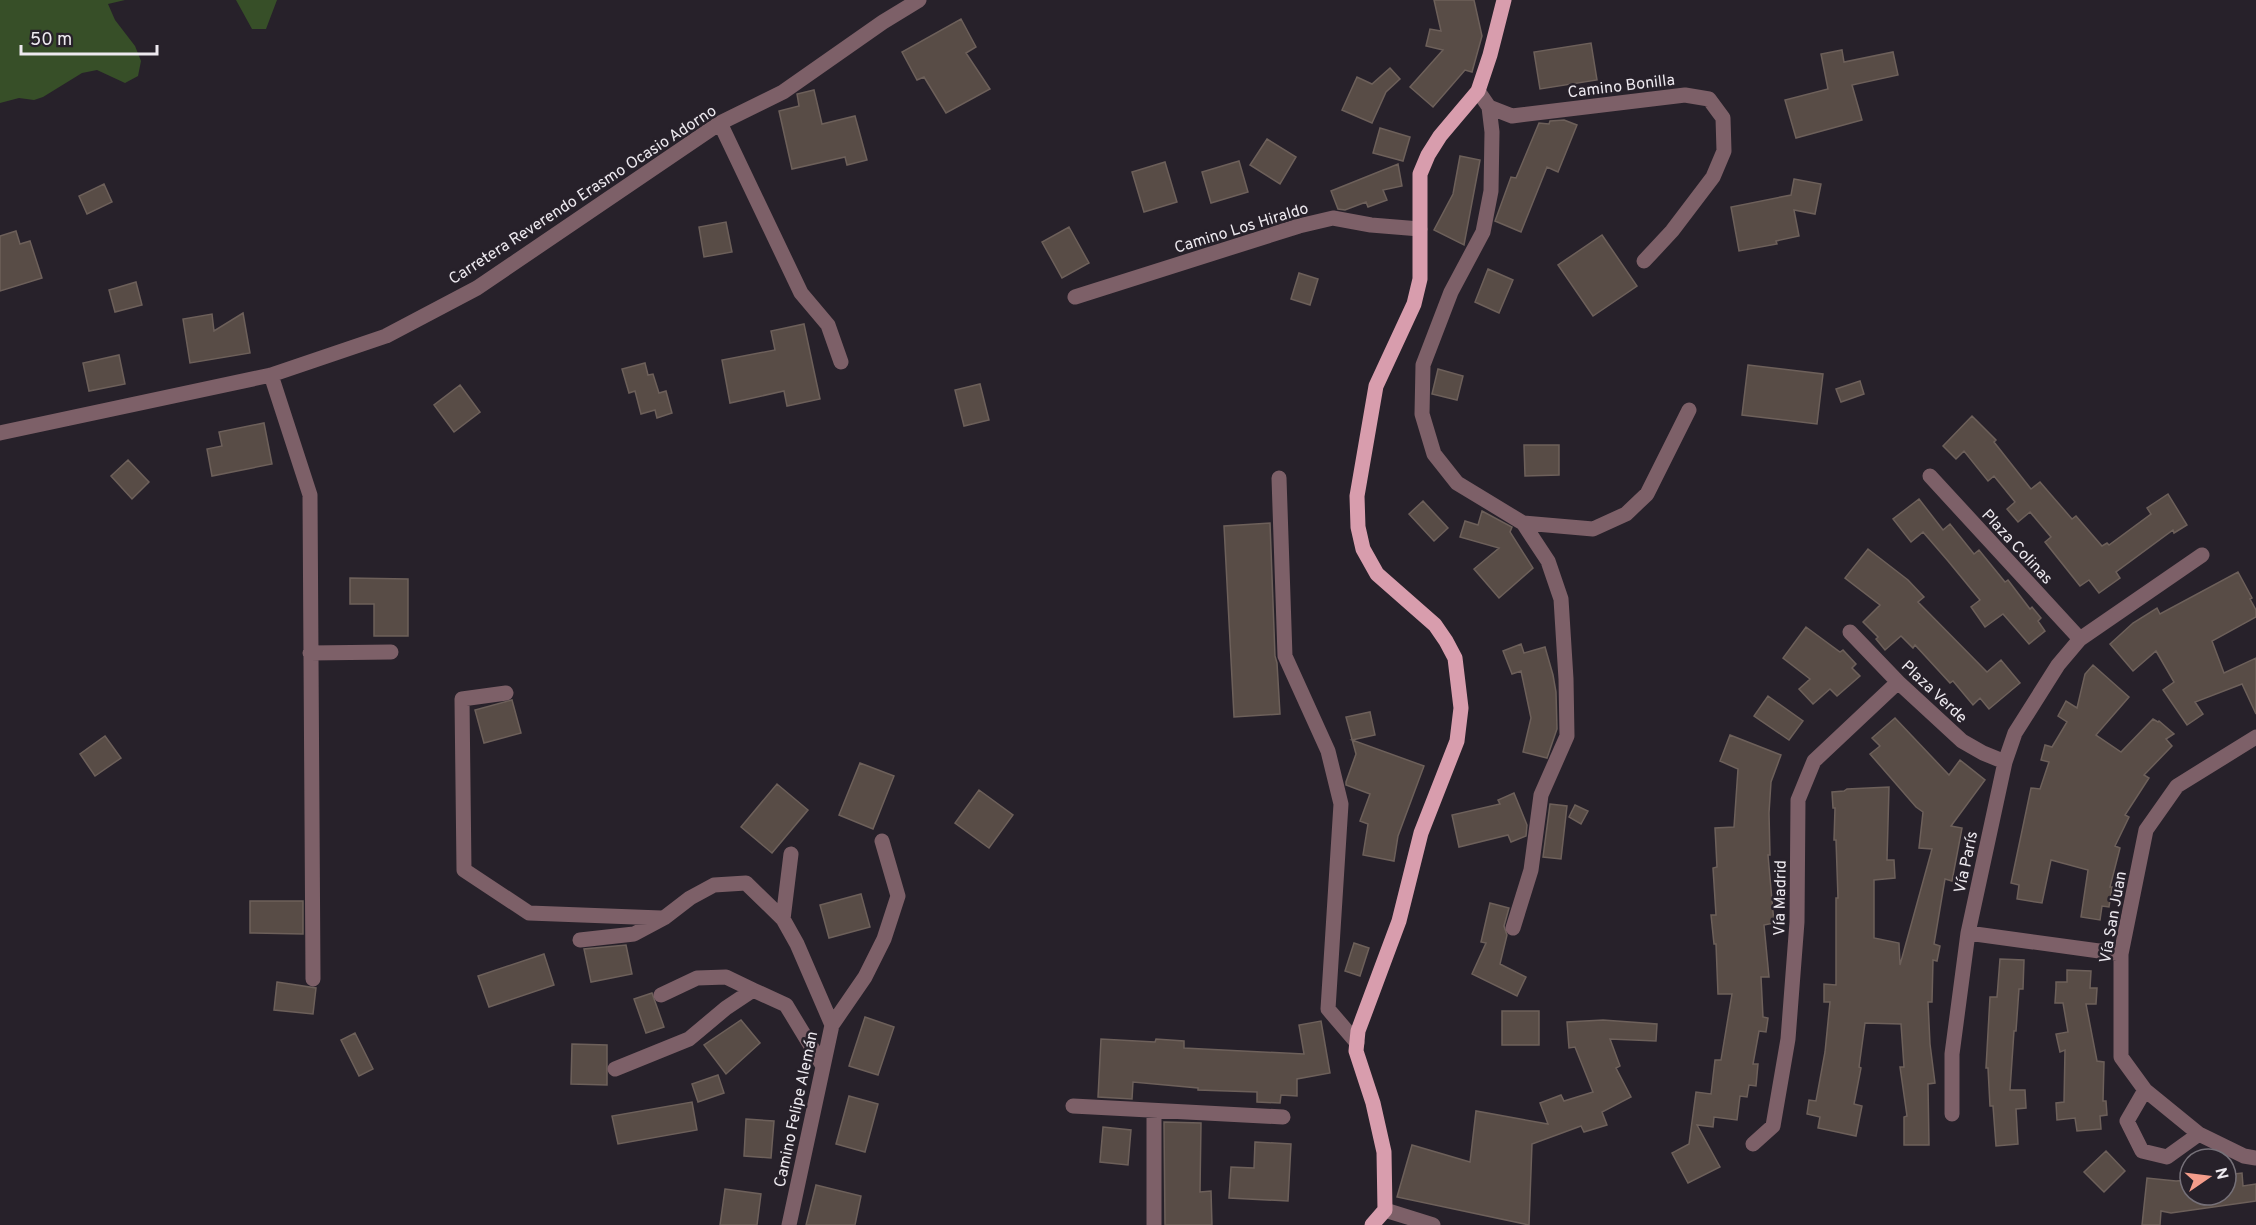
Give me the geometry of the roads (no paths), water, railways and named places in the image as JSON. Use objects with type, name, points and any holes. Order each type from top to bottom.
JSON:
[{"type":"main road","points":[[1372,1225],[1385,1210],[1384,1152],[1373,1103],[1356,1051],[1358,1030],[1399,921],[1421,833],[1457,741],[1461,708],[1455,658],[1435,625],[1377,574],[1364,549],[1358,527],[1357,496],[1377,386],[1414,303],[1420,279],[1420,174],[1440,136],[1478,91],[1504,0]]},
{"type":"street","name":"Carretera Reverendo Erasmo Ocasio Adorno","points":[[0,434],[271,375],[386,336],[477,288],[720,123],[783,92],[883,22],[919,0]]},
{"type":"street","points":[[1478,91],[1489,107],[1492,132],[1491,191],[1483,232],[1452,292],[1423,365],[1422,414],[1434,454],[1457,483],[1523,523],[1548,561],[1561,599],[1567,736],[1541,795],[1531,870],[1513,928]]},
{"type":"street","name":"Camino Bonilla","points":[[1489,107],[1512,116],[1686,95],[1708,99],[1723,118],[1724,152],[1713,177],[1672,231],[1644,261]]},
{"type":"street","points":[[720,123],[801,293],[828,325],[842,362]]},
{"type":"street","name":"Camino Los Hiraldo","points":[[1075,297],[1299,226],[1334,218],[1371,225],[1420,229]]},
{"type":"street","points":[[271,375],[310,495],[314,979]]},
{"type":"street","points":[[1523,523],[1593,529],[1626,514],[1647,494],[1689,410]]},
{"type":"street","name":"Plaza Colinas","points":[[1930,476],[2080,639]]},
{"type":"street","points":[[1280,478],[1285,656],[1328,751],[1341,804],[1328,1010],[1357,1043]]},
{"type":"street","name":"Vía París","points":[[1952,1114],[1952,1054],[1968,933],[2005,762],[2015,733],[2058,665],[2080,639],[2202,555]]},
{"type":"street","name":"Plaza Verde","points":[[1850,632],[1898,682],[1962,741],[2005,762]]},
{"type":"street","points":[[310,653],[391,652]]},
{"type":"street","name":"Vía Madrid","points":[[1753,1144],[1773,1126],[1788,1039],[1797,922],[1798,800],[1814,761],[1898,682]]},
{"type":"street","points":[[506,693],[462,699],[464,870],[529,913],[664,918]]},
{"type":"street","name":"Vía San Juan","points":[[2256,736],[2177,786],[2146,830],[2121,954],[2121,1057],[2145,1090],[2199,1134],[2244,1156],[2256,1158]]},
{"type":"street","points":[[832,1025],[865,977],[884,939],[898,897],[882,841]]},
{"type":"street","points":[[783,919],[791,854]]},
{"type":"street","name":"Camino Felipe Alemán","points":[[580,940],[634,934],[664,918],[690,898],[714,885],[746,883],[783,919],[797,944],[832,1025],[789,1225]]},
{"type":"street","points":[[1968,933],[2121,954]]},
{"type":"street","points":[[662,995],[697,978],[726,977],[786,1005],[823,1066]]},
{"type":"street","points":[[615,1069],[688,1038],[753,990]]},
{"type":"street","points":[[2145,1090],[2127,1121],[2142,1151],[2167,1157],[2199,1134]]},
{"type":"street","points":[[1073,1106],[1283,1117]]},
{"type":"street","points":[[1154,1111],[1154,1225]]},
{"type":"street","points":[[1385,1210],[1433,1225]]}]
